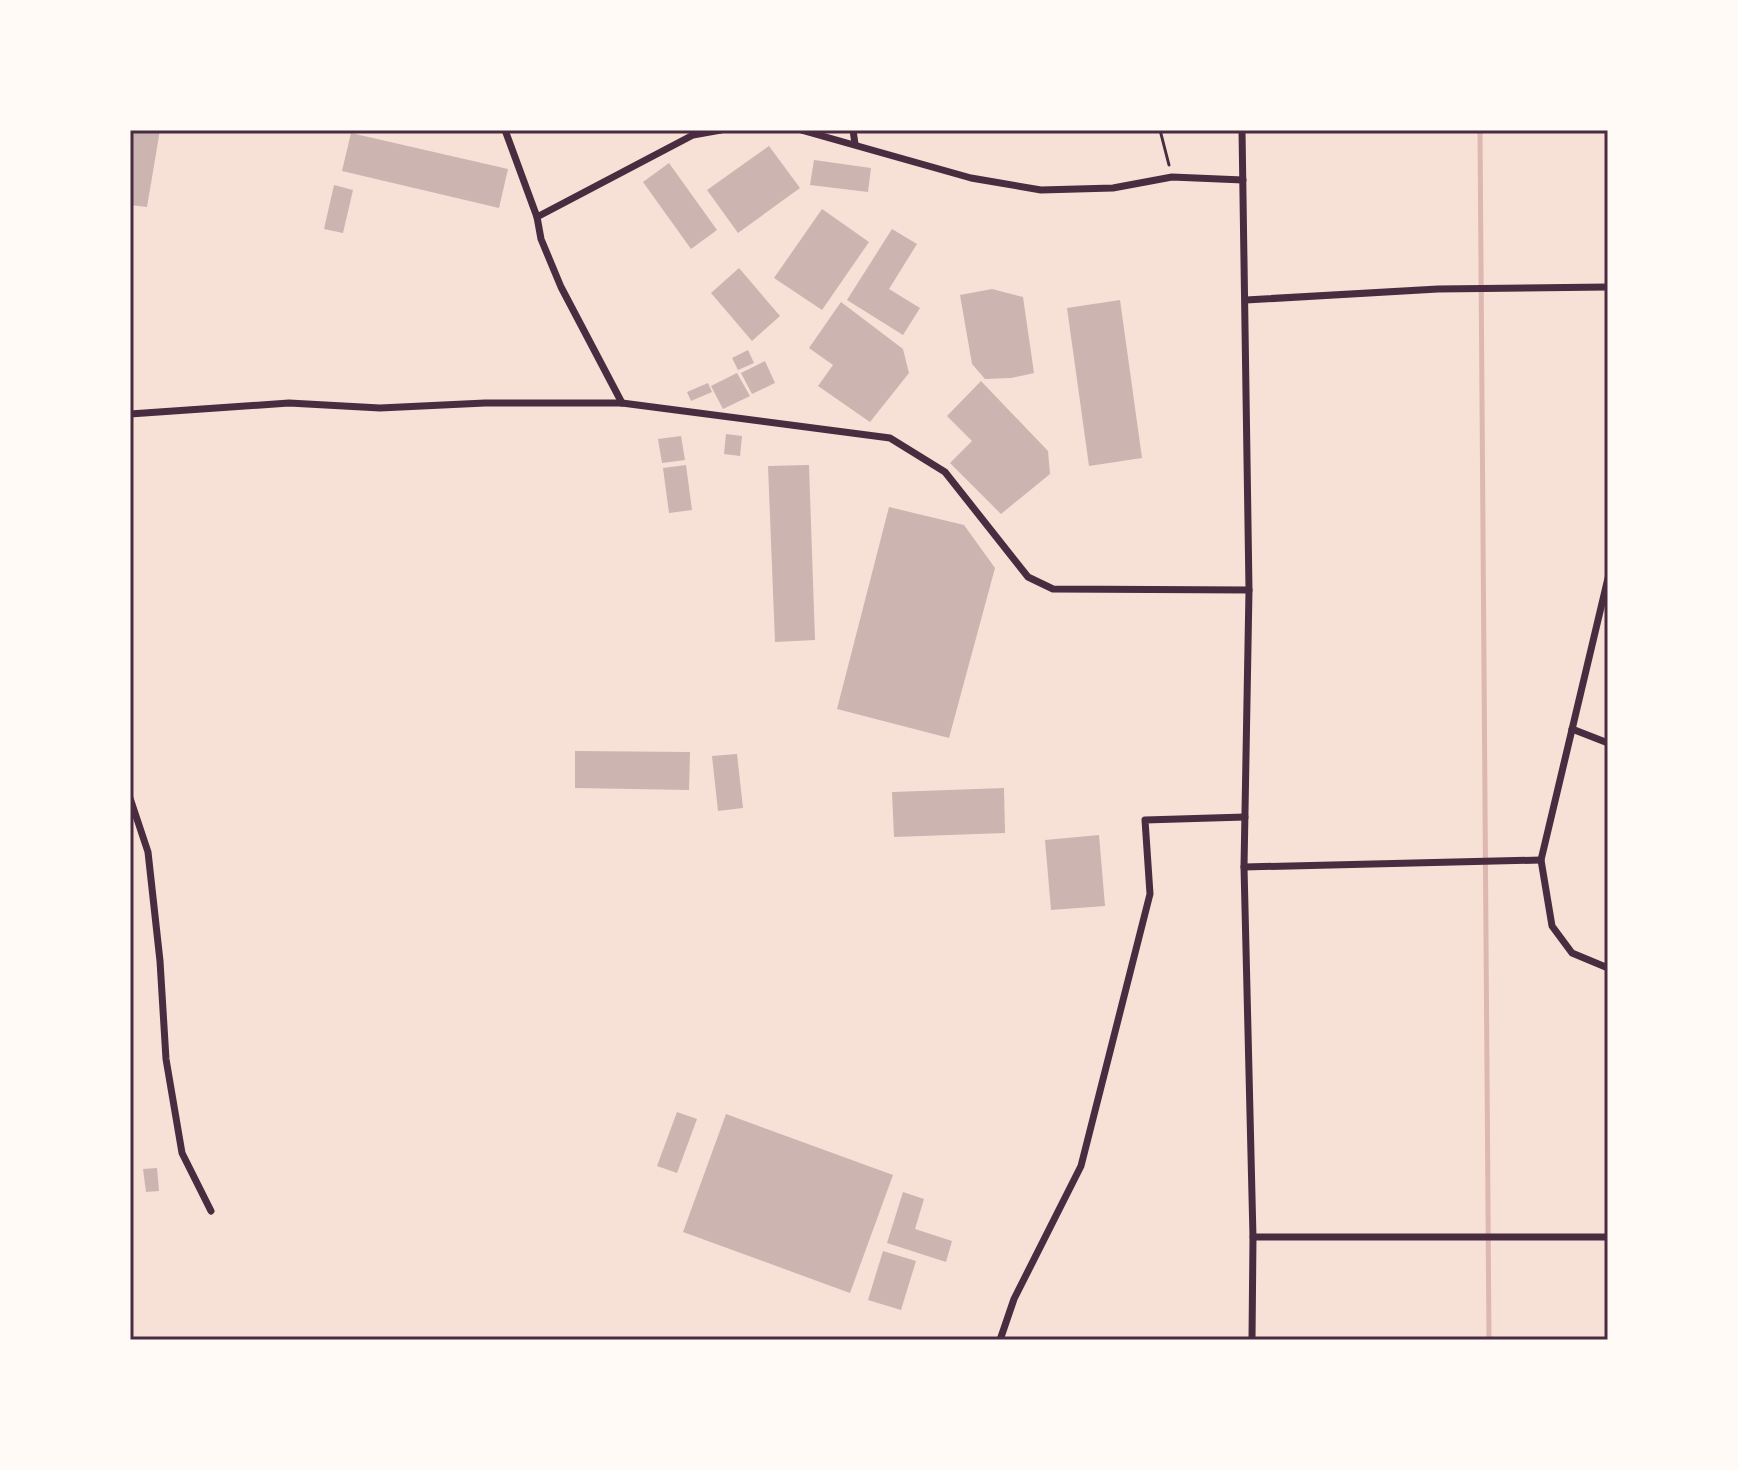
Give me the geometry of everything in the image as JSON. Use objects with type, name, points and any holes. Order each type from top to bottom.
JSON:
[{"type":"street","points":[[505,130],[537,217],[541,239],[561,287],[622,403]]},
{"type":"street","points":[[537,217],[693,135],[721,130]]},
{"type":"street","points":[[801,130],[971,178],[1041,190],[1113,188],[1172,177],[1243,180]]},
{"type":"street","points":[[853,130],[855,144]]},
{"type":"street","points":[[1242,130],[1249,590],[1244,867],[1253,1237],[1252,1340]]},
{"type":"street","points":[[1246,300],[1438,289],[1608,287]]},
{"type":"street","points":[[130,414],[289,403],[380,408],[485,403],[622,403],[890,438],[945,472],[1028,577],[1053,589],[1249,590]]},
{"type":"street","points":[[1608,578],[1541,860],[1552,926],[1572,953],[1608,968]]},
{"type":"street","points":[[1572,729],[1608,743]]},
{"type":"street","points":[[130,798],[148,852],[160,961],[166,1059],[182,1153],[211,1211]]},
{"type":"street","points":[[1000,1340],[1014,1299],[1081,1166],[1150,894],[1145,820],[1245,817]]},
{"type":"street","points":[[1244,867],[1541,860]]},
{"type":"street","points":[[1253,1237],[1608,1237]]},
{"type":"path","points":[[1160,130],[1172,177]]},
{"type":"building","points":[[130,130],[160,130],[147,207],[130,205]]},
{"type":"building","points":[[351,133],[508,169],[499,208],[342,171]]},
{"type":"building","points":[[769,146],[800,188],[738,233],[707,190]]},
{"type":"building","points":[[814,160],[871,168],[868,192],[810,185]]},
{"type":"building","points":[[669,163],[717,230],[691,249],[643,182]]},
{"type":"building","points":[[334,185],[353,190],[343,233],[324,229]]},
{"type":"building","points":[[822,209],[869,242],[822,310],[774,278]]},
{"type":"building","points":[[892,229],[917,244],[889,289],[920,308],[903,335],[847,300]]},
{"type":"building","points":[[739,268],[780,316],[752,341],[711,293]]},
{"type":"building","points":[[992,289],[1023,297],[1034,373],[985,379],[972,364],[960,295]]},
{"type":"building","points":[[1120,300],[1142,458],[1089,466],[1067,308]]},
{"type":"building","points":[[841,302],[903,349],[909,373],[870,422],[818,386],[833,365],[809,348]]},
{"type":"building","points":[[748,350],[754,363],[738,370],[732,358]]},
{"type":"building","points":[[765,361],[775,383],[752,394],[741,373]]},
{"type":"building","points":[[737,373],[750,396],[723,409],[711,386]]},
{"type":"building","points":[[981,381],[1048,451],[1050,474],[1001,514],[950,463],[972,441],[947,416]]},
{"type":"building","points":[[708,383],[712,392],[691,401],[687,392]]},
{"type":"building","points":[[726,434],[742,436],[740,456],[724,454]]},
{"type":"building","points":[[681,436],[685,460],[662,463],[658,439]]},
{"type":"building","points":[[686,465],[692,510],[669,513],[663,468]]},
{"type":"building","points":[[809,465],[815,640],[775,642],[768,466]]},
{"type":"building","points":[[889,507],[964,525],[995,568],[949,738],[837,709]]},
{"type":"building","points":[[575,751],[690,752],[689,790],[575,788]]},
{"type":"building","points":[[737,754],[743,808],[718,811],[712,756]]},
{"type":"building","points":[[1004,788],[1005,833],[894,837],[892,792]]},
{"type":"building","points":[[1099,835],[1105,906],[1051,910],[1045,840]]},
{"type":"building","points":[[677,1112],[697,1119],[677,1173],[657,1166]]},
{"type":"building","points":[[726,1114],[893,1175],[850,1293],[683,1232]]},
{"type":"building","points":[[157,1168],[159,1191],[146,1192],[143,1169]]},
{"type":"building","points":[[903,1192],[924,1199],[915,1229],[952,1241],[946,1262],[887,1243]]},
{"type":"building","points":[[883,1251],[916,1261],[901,1310],[868,1300]]},
{"type":"waterway","points":[[1480,130],[1489,1340]]}]
